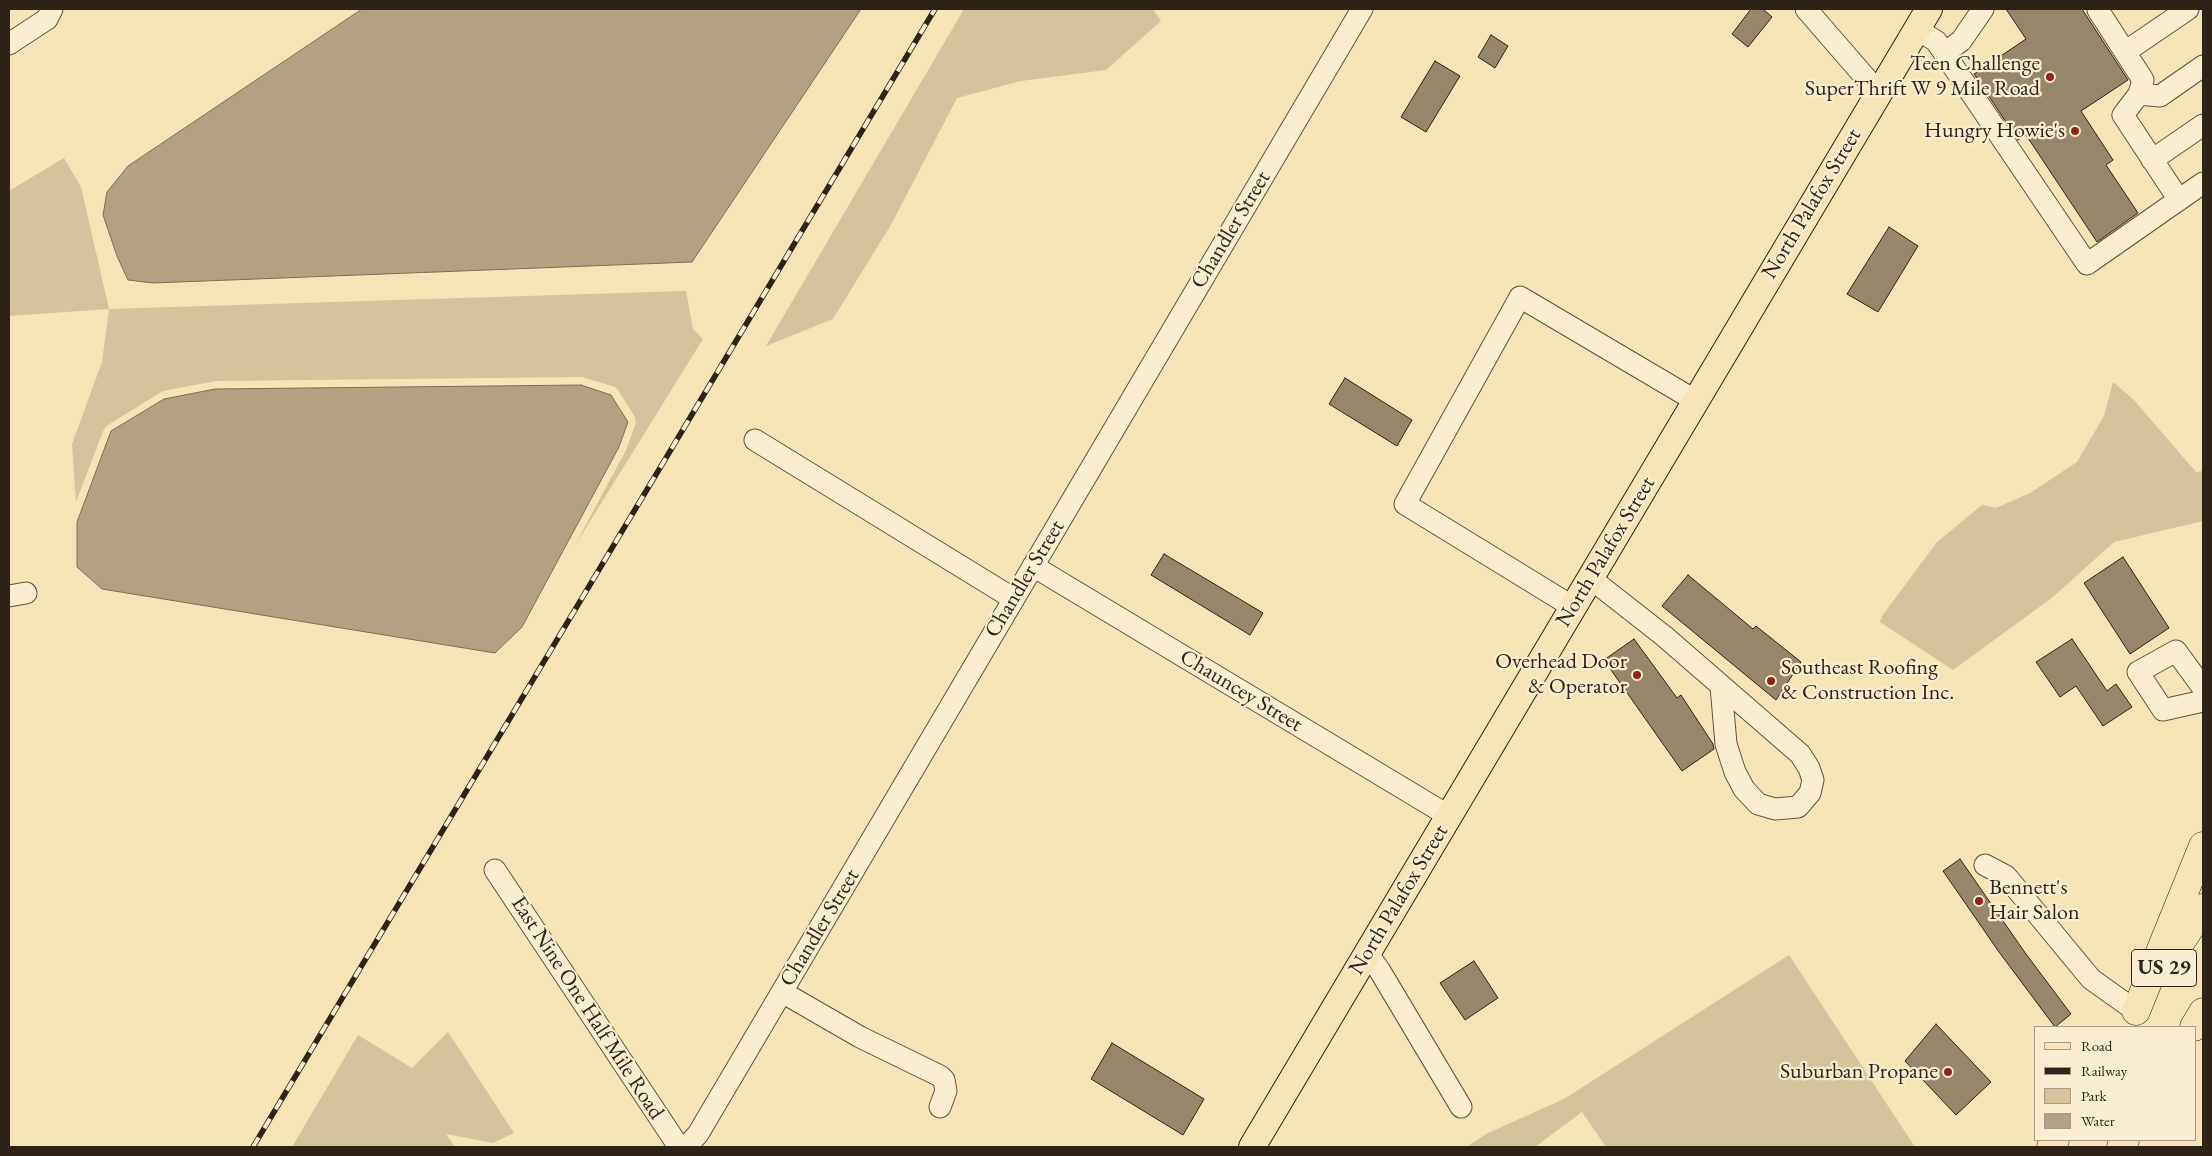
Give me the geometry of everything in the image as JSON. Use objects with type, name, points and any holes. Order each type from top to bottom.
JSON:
[{"type":"highway","points":[[2131,1019],[2203,846]]},
{"type":"highway","name":"US 29","points":[[2131,1019],[2203,908]]},
{"type":"highway","name":"US 29","points":[[2195,1026],[2203,1012]]},
{"type":"main road","name":"North Palafox Street","points":[[1252,1147],[1922,19]]},
{"type":"street","points":[[9,44],[47,18],[52,9]]},
{"type":"street","name":"Chandler Street","points":[[686,1147],[698,1134],[1362,9]]},
{"type":"street","points":[[1806,9],[1878,92]]},
{"type":"street","points":[[1944,53],[1961,41],[1983,9]]},
{"type":"street","points":[[2098,9],[2141,75],[2142,87],[2139,94],[2123,115],[2179,200]]},
{"type":"street","points":[[2126,52],[2188,9]]},
{"type":"street","points":[[1922,19],[2087,264],[2203,183]]},
{"type":"street","points":[[2139,94],[2160,96],[2203,66]]},
{"type":"street","points":[[2152,160],[2203,126]]},
{"type":"street","points":[[1573,607],[1405,504],[1520,297],[1696,401]]},
{"type":"street","points":[[755,440],[1014,599]]},
{"type":"street","name":"Chauncey Street","points":[[1033,566],[1449,816]]},
{"type":"street","points":[[1590,578],[1664,636],[1800,754],[1809,768],[1813,780],[1810,793],[1798,807],[1775,809],[1758,804],[1744,789],[1735,772],[1726,744],[1721,686]]},
{"type":"street","points":[[2200,674],[2176,651],[2138,672],[2163,710],[2203,701]]},
{"type":"street","points":[[1985,865],[2006,876],[2091,979],[2131,1019]]},
{"type":"street","name":"East Nine One Half Mile Road","points":[[495,870],[679,1147]]},
{"type":"street","points":[[1366,956],[1373,961],[1380,971],[1461,1107]]},
{"type":"street","points":[[782,992],[854,1033],[940,1076],[946,1090],[940,1107]]},
{"type":"green space","points":[[964,9],[1153,9],[1161,21],[1106,70],[1021,81],[957,98],[892,223],[833,319],[766,346]]},
{"type":"green space","points":[[64,158],[81,187],[109,309],[9,316],[9,191]]},
{"type":"green space","points":[[686,291],[693,329],[703,339],[574,547],[626,450],[636,423],[635,417],[615,387],[582,377],[216,381],[163,391],[104,429],[76,502],[72,444],[102,362],[109,309]]},
{"type":"green space","points":[[2113,382],[2133,399],[2196,472],[2203,471],[2203,521],[2114,542],[2053,597],[1953,670],[1880,622],[1882,616],[1937,542],[1982,505],[1996,508],[2030,493],[2077,462],[2104,416]]},
{"type":"green space","points":[[1789,955],[1915,1147],[1606,1147],[1582,1112],[1535,1147],[1466,1147],[1488,1133],[1564,1099]]},
{"type":"green space","points":[[448,1032],[514,1133],[493,1143],[446,1134],[455,1147],[292,1147],[358,1035],[412,1068]]},
{"type":"water","points":[[362,9],[861,9],[692,262],[153,283],[128,280],[117,256],[103,215],[107,192],[128,166]]},
{"type":"water","points":[[581,385],[611,395],[628,422],[619,447],[522,627],[495,653],[102,589],[77,567],[77,522],[111,431],[164,399],[215,389]]},
{"type":"building","points":[[1751,9],[1763,9],[1772,17],[1748,47],[1732,34]]},
{"type":"building","points":[[2006,9],[2082,9],[2128,80],[2081,111],[2113,160],[2106,165],[2138,213],[2097,242],[2026,135],[2018,140],[1974,74],[2026,39]]},
{"type":"building","points":[[1491,35],[1508,46],[1495,68],[1478,57]]},
{"type":"building","points":[[1435,61],[1460,76],[1426,132],[1401,117]]},
{"type":"building","points":[[1889,227],[1918,246],[1878,312],[1847,294]]},
{"type":"building","points":[[1345,378],[1412,420],[1397,446],[1329,404]]},
{"type":"building","points":[[1164,554],[1263,613],[1250,635],[1151,575]]},
{"type":"building","points":[[2123,557],[2169,628],[2130,654],[2084,583]]},
{"type":"building","points":[[1688,575],[1753,629],[1756,626],[1801,662],[1776,700],[1662,606]]},
{"type":"building","points":[[1634,639],[1677,698],[1681,695],[1713,744],[1714,749],[1682,771],[1604,660]]},
{"type":"building","points":[[2072,639],[2107,691],[2116,684],[2132,707],[2103,726],[2076,686],[2060,697],[2036,662]]},
{"type":"building","points":[[1960,859],[2026,954],[2071,1014],[2056,1026],[2054,1026],[1999,952],[1943,871]]},
{"type":"building","points":[[1474,961],[1498,998],[1465,1020],[1440,983]]},
{"type":"building","name":"Suburban Propane","points":[[1936,1024],[1991,1082],[1956,1115],[1905,1061]]},
{"type":"building","points":[[1112,1043],[1204,1099],[1183,1135],[1091,1079]]},
{"type":"railway","points":[[253,1147],[935,9]]},
{"type":"place","name":"Teen Challenge SuperThrift W 9 Mile Road","points":[[2050,77]]},
{"type":"place","name":"Hungry Howie's","points":[[2075,131]]},
{"type":"place","name":"Overhead Door & Operator","points":[[1637,675]]},
{"type":"place","name":"Southeast Roofing & Construction Inc.","points":[[1771,681]]},
{"type":"place","name":"Bennett's Hair Salon","points":[[1979,901]]},
{"type":"place","name":"Suburban Propane","points":[[1948,1072]]}]
